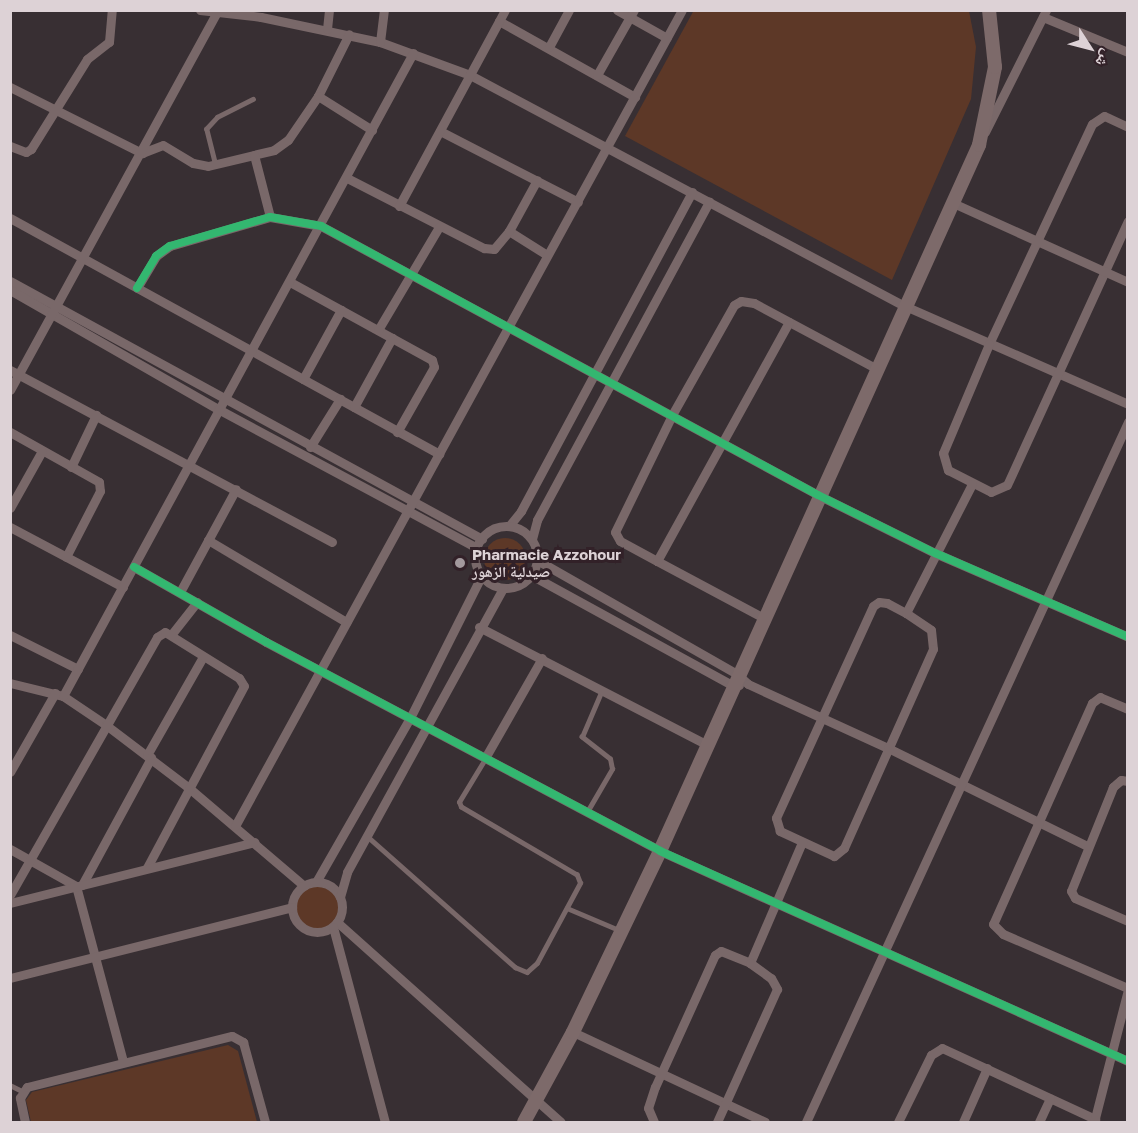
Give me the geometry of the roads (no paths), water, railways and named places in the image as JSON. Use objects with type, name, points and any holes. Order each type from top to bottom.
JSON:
[{"type":"main road","points":[[524,1122],[573,1032],[660,851],[762,617],[979,145],[995,67],[989,10]]},
{"type":"street","points":[[10,146],[26,152],[31,149],[87,59],[109,42],[112,10]]},
{"type":"street","points":[[200,10],[262,14],[349,34],[381,42],[470,75],[609,146],[905,306],[1128,404]]},
{"type":"street","points":[[327,30],[329,10]]},
{"type":"street","points":[[381,42],[384,10]]},
{"type":"street","points":[[399,206],[505,10]]},
{"type":"street","points":[[549,47],[569,10]]},
{"type":"street","points":[[617,10],[632,14],[667,38]]},
{"type":"street","points":[[235,826],[682,10]]},
{"type":"street","points":[[10,390],[15,372],[56,309],[82,257],[142,153],[217,12]]},
{"type":"street","points":[[597,75],[632,14]]},
{"type":"street","points":[[979,145],[1045,14],[1128,52]]},
{"type":"street","points":[[499,21],[635,97]]},
{"type":"street","points":[[10,87],[142,153],[163,145],[193,163],[215,164],[254,155],[288,141],[318,96],[349,34]]},
{"type":"street","points":[[10,772],[59,694],[78,669],[220,404],[321,226],[413,53]]},
{"type":"street","points":[[318,96],[372,130]]},
{"type":"street","points":[[1128,127],[1104,116],[1096,119],[989,344],[942,458],[948,470],[972,484],[998,492],[1007,485],[1128,220]]},
{"type":"street","points":[[440,130],[578,202]]},
{"type":"street","points":[[254,155],[270,217]]},
{"type":"street","points":[[347,178],[439,227],[490,250],[509,231],[537,180]]},
{"type":"street","points":[[509,526],[595,374],[692,192]]},
{"type":"street","points":[[532,539],[509,526],[499,527],[482,538],[477,548],[477,567],[482,575],[503,588],[514,587],[531,575],[537,560],[532,539],[537,520],[709,202]]},
{"type":"street","points":[[953,203],[1128,282]]},
{"type":"street","points":[[137,288],[165,248],[270,217],[321,226],[818,495],[935,554],[1128,637]]},
{"type":"street","points":[[10,218],[439,454]]},
{"type":"street","points":[[378,330],[409,274],[439,227]]},
{"type":"street","points":[[509,231],[547,255]]},
{"type":"street","points":[[10,281],[220,404],[410,506],[482,538]]},
{"type":"street","points":[[290,282],[429,357],[434,368],[397,432]]},
{"type":"street","points":[[10,290],[56,309]]},
{"type":"street","points":[[762,617],[657,561],[614,534],[672,415],[734,306],[747,301],[877,369]]},
{"type":"street","points":[[303,379],[341,310]]},
{"type":"street","points":[[657,561],[789,322]]},
{"type":"street","points":[[354,407],[392,338]]},
{"type":"street","points":[[15,372],[332,542]]},
{"type":"street","points":[[310,447],[340,399]]},
{"type":"street","points":[[220,404],[310,447],[477,548]]},
{"type":"street","points":[[71,467],[96,415]]},
{"type":"street","points":[[806,1122],[1043,602],[1128,423]]},
{"type":"street","points":[[10,432],[95,479],[100,488],[66,556]]},
{"type":"street","points":[[10,508],[42,451]]},
{"type":"street","points":[[906,613],[972,484]]},
{"type":"street","points":[[180,592],[236,489]]},
{"type":"street","points":[[10,527],[123,587]]},
{"type":"street","points":[[208,540],[346,622]]},
{"type":"street","points":[[537,560],[734,680]]},
{"type":"street","points":[[134,567],[319,671],[660,851],[1128,1061]]},
{"type":"street","points":[[316,882],[410,718],[482,575]]},
{"type":"street","points":[[531,575],[734,680],[748,684],[888,748],[1087,846]]},
{"type":"street","points":[[292,907],[297,922],[310,931],[335,924],[341,914],[340,897],[347,872],[479,627],[503,588]]},
{"type":"street","points":[[171,634],[197,602]]},
{"type":"street","points":[[887,603],[931,630],[935,640],[841,853],[834,856],[780,831],[776,818],[821,718],[873,606],[887,603]]},
{"type":"street","points":[[479,627],[603,688],[706,744]]},
{"type":"street","points":[[10,895],[157,637],[165,632],[239,678],[244,686],[147,868]]},
{"type":"street","points":[[10,635],[78,669]]},
{"type":"street","points":[[123,1062],[79,886],[203,657]]},
{"type":"street","points":[[485,758],[542,658]]},
{"type":"street","points":[[10,683],[59,694],[106,725],[189,788],[304,886]]},
{"type":"street","points":[[898,1122],[937,1050],[947,1049],[1095,1121],[1128,989],[1003,934],[993,924],[1036,820],[1092,703],[1100,697],[1128,709]]},
{"type":"street","points":[[1128,781],[1122,780],[1113,787],[1087,846],[1073,895],[1128,921]]},
{"type":"street","points":[[10,903],[254,842]]},
{"type":"street","points":[[750,963],[802,842]]},
{"type":"street","points":[[10,849],[79,886]]},
{"type":"street","points":[[10,978],[292,907],[304,886],[316,882],[330,886],[340,897]]},
{"type":"street","points":[[335,924],[561,1122]]},
{"type":"street","points":[[335,924],[384,1121],[372,1122]]},
{"type":"street","points":[[654,1122],[648,1108],[661,1072],[715,955],[725,951],[750,963],[771,978],[777,989],[776,997],[717,1122]]},
{"type":"street","points":[[573,1032],[765,1122]]},
{"type":"street","points":[[25,1122],[22,1091],[123,1062],[237,1036],[243,1042],[264,1122]]},
{"type":"street","points":[[963,1122],[987,1068]]},
{"type":"street","points":[[1039,1122],[1050,1098]]},
{"type":"lane","points":[[215,164],[206,129],[217,117],[253,99]]},
{"type":"lane","points":[[587,812],[612,769],[610,759],[582,737],[603,688]]},
{"type":"lane","points":[[367,836],[515,967],[526,972],[537,963],[580,883],[577,875],[462,807],[459,802],[485,758]]},
{"type":"lane","points":[[567,908],[621,931]]},
{"type":"lane","points":[[10,1085],[22,1091]]},
{"type":"place","name":"Pharmacie Azzohour صيدلية الزهور","points":[[460,563]]}]
